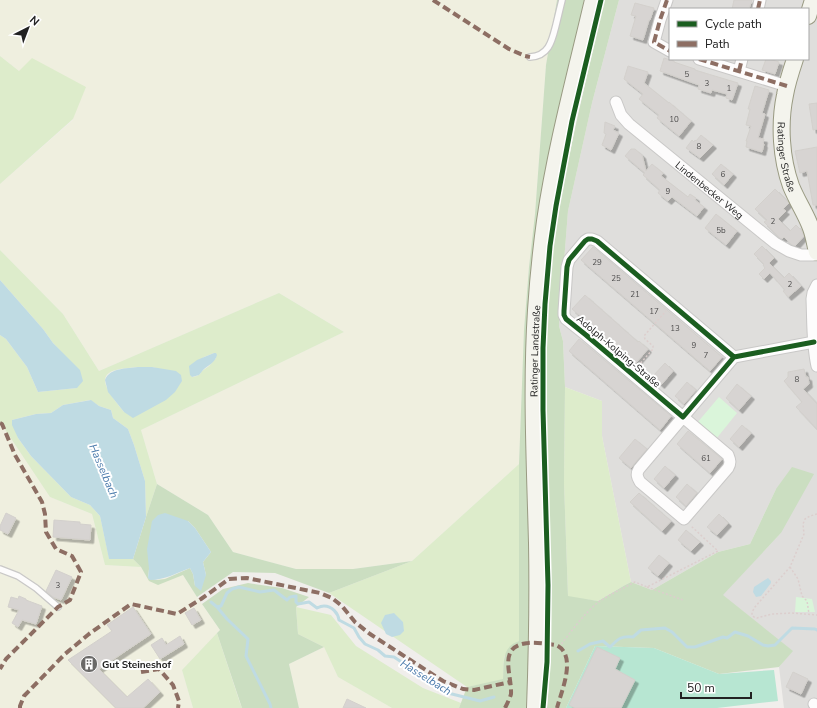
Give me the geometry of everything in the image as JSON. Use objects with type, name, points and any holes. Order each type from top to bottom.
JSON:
[{"type":"main road","name":"Ratinger Landstraße","points":[[535,708],[537,659],[537,545],[533,402],[536,311],[540,263],[552,178],[593,0]]},
{"type":"main road","points":[[809,13],[813,0]]},
{"type":"main road","name":"Ratinger Straße","points":[[795,60],[784,96],[782,143],[790,184],[811,229],[817,252]]},
{"type":"street","points":[[667,0],[654,42],[669,50]]},
{"type":"street","points":[[702,60],[787,86]]},
{"type":"street","points":[[739,71],[742,60]]},
{"type":"street","name":"Lindenbecker Weg","points":[[616,102],[621,115],[628,124],[775,243],[788,251],[801,255],[817,255]]},
{"type":"street","name":"Adolph-Kolping-Straße","points":[[684,519],[728,468],[730,459],[728,455],[566,319],[564,315],[567,267],[569,260],[588,239],[597,241],[734,357]]},
{"type":"street","points":[[817,285],[812,299],[814,342],[817,366]]},
{"type":"street","points":[[684,519],[640,482],[637,472],[639,469],[734,357],[814,342]]},
{"type":"lane","points":[[530,57],[540,55],[548,48],[552,41],[562,0]]},
{"type":"lane","points":[[0,569],[18,576],[36,588],[58,608]]},
{"type":"path","points":[[632,374],[653,349],[653,346],[644,336],[672,304]]},
{"type":"path","points":[[817,514],[805,519],[803,524],[804,534],[790,567],[755,607],[752,615],[757,618],[772,614],[817,614]]},
{"type":"path","points":[[647,587],[718,551],[684,519]]},
{"type":"path","points":[[790,567],[798,579],[802,596],[807,601],[809,614]]},
{"type":"path","points":[[559,647],[596,604],[635,582],[683,600]]},
{"type":"shaded area","points":[[619,0],[817,0],[817,708],[784,708],[779,667],[792,651],[722,595],[781,533],[776,489],[750,544],[718,552],[652,590],[631,582],[602,436],[602,401],[565,387],[563,341],[559,326],[568,211],[592,103]]},
{"type":"green space","points":[[0,0],[557,0],[546,65],[535,214],[529,267],[524,330],[519,464],[412,561],[353,569],[296,569],[233,552],[208,515],[157,484],[141,430],[344,332],[279,293],[99,371],[63,314],[0,250],[0,184],[73,120],[19,71],[0,56]]},
{"type":"green space","points":[[557,0],[584,0],[549,168],[530,619],[530,651],[526,708],[459,708],[467,687],[503,679],[506,652],[509,647],[519,641],[519,464],[524,330],[535,214],[546,65]]},
{"type":"green space","points":[[604,0],[619,0],[592,103],[568,211],[559,326],[563,341],[565,387],[564,483],[568,596],[598,601],[631,582],[652,590],[718,552],[750,544],[776,489],[792,467],[814,474],[781,533],[723,595],[793,651],[779,667],[719,674],[654,648],[595,646],[566,708],[547,708],[551,612],[546,380],[548,292],[559,208],[567,166]]},
{"type":"green space","points":[[0,56],[19,71],[32,58],[86,87],[73,119],[0,184]]},
{"type":"green space","points":[[0,250],[63,314],[99,371],[279,293],[344,332],[141,430],[157,484],[146,517],[145,481],[134,445],[128,429],[113,418],[111,410],[99,406],[90,400],[63,405],[51,413],[36,414],[12,420],[18,438],[31,456],[71,497],[90,505],[100,516],[109,558],[133,559],[141,567],[105,565],[92,514],[50,497],[0,422],[0,335],[6,339],[27,367],[38,392],[77,388],[65,356],[0,280]],"holes":[[[214,353],[216,358],[209,366],[197,376],[192,377],[190,369],[204,357]],[[138,367],[156,368],[124,412],[111,395],[105,383],[106,378],[109,373],[116,370]]]},
{"type":"green space","points":[[565,387],[602,401],[602,436],[631,582],[598,601],[568,597],[564,483]]},
{"type":"green space","points":[[719,397],[737,413],[716,439],[697,423]]},
{"type":"green space","points":[[0,422],[50,497],[92,514],[105,565],[141,567],[149,581],[183,575],[220,630],[182,670],[193,708],[0,708]]},
{"type":"green space","points":[[519,464],[519,641],[515,643],[504,657],[503,680],[467,687],[329,593],[412,561]]},
{"type":"green space","points":[[157,484],[208,515],[233,552],[296,569],[353,569],[412,561],[329,593],[275,573],[233,572],[197,597],[183,575],[158,585],[149,581],[141,567],[133,559]],"holes":[[[188,521],[195,528],[211,552],[203,562],[206,575],[195,586],[193,574],[190,568],[165,579],[157,580],[148,578],[149,569]]]},
{"type":"green space","points":[[248,583],[282,588],[309,597],[296,607],[298,634],[324,647],[289,664],[299,708],[242,708],[217,633],[220,630],[202,604],[223,589]]},
{"type":"green space","points":[[796,597],[812,599],[815,612],[795,612]]},
{"type":"green space","points":[[296,607],[331,615],[356,646],[423,688],[461,703],[459,708],[392,708],[338,677],[324,647],[298,634]]},
{"type":"green space","points":[[217,633],[242,708],[193,708],[182,670]]},
{"type":"green space","points":[[595,646],[654,648],[719,674],[774,670],[778,701],[717,708],[566,708]]},
{"type":"green space","points":[[324,647],[338,677],[392,708],[299,708],[289,664]]},
{"type":"water","points":[[0,280],[43,329],[53,343],[80,370],[83,381],[77,388],[38,392],[27,367],[6,339],[0,335]]},
{"type":"water","points":[[214,353],[217,355],[215,360],[199,375],[192,377],[190,375],[189,366],[197,360]]},
{"type":"water","points":[[138,367],[152,367],[176,371],[181,375],[182,381],[175,392],[166,400],[133,418],[124,412],[108,392],[105,380],[107,376],[115,371]]},
{"type":"water","points":[[91,400],[99,406],[111,410],[113,418],[128,429],[145,481],[146,517],[133,559],[109,559],[100,516],[90,505],[71,497],[31,456],[18,438],[12,425],[12,420],[36,414],[51,413],[63,405]]},
{"type":"water","points":[[165,513],[188,521],[195,528],[211,552],[203,562],[206,575],[201,591],[195,586],[193,574],[190,568],[161,579],[150,580],[148,578],[149,569],[147,549],[152,521],[158,515]]},
{"type":"water","points":[[768,578],[771,583],[761,596],[756,597],[753,592],[754,587]]},
{"type":"water","points":[[394,613],[403,622],[404,631],[400,635],[392,637],[386,634],[381,623],[385,615]]},
{"type":"building","points":[[734,0],[752,0],[749,8],[732,8]]},
{"type":"building","points":[[635,3],[654,8],[643,40],[630,36],[636,16],[631,15]]},
{"type":"building","points":[[664,58],[695,70],[738,83],[732,100],[726,98],[727,94],[712,90],[711,93],[698,89],[699,85],[660,71]]},
{"type":"building","points":[[766,60],[779,62],[775,74],[762,70]]},
{"type":"building","points":[[628,66],[648,72],[644,83],[691,121],[679,136],[657,118],[659,115],[639,99],[643,94],[624,79]]},
{"type":"building","points":[[755,86],[769,90],[762,113],[765,114],[758,138],[764,139],[762,152],[746,147],[746,141],[751,126],[746,125],[750,109],[748,109]]},
{"type":"building","points":[[817,103],[817,129],[813,130],[809,104]]},
{"type":"building","points":[[605,122],[615,126],[613,130],[619,133],[611,150],[602,145],[606,134],[604,133]]},
{"type":"building","points":[[701,135],[713,145],[700,158],[686,148],[692,140],[694,142],[695,140],[696,141]]},
{"type":"building","points":[[817,147],[817,205],[813,205],[807,171],[800,173],[795,151]]},
{"type":"building","points":[[631,149],[635,149],[642,155],[646,171],[652,164],[663,173],[661,176],[688,197],[690,194],[696,198],[695,200],[704,207],[697,216],[672,197],[668,201],[658,193],[660,190],[643,175],[645,173],[625,156]]},
{"type":"building","points":[[721,164],[733,174],[724,185],[712,174]]},
{"type":"building","points":[[775,189],[789,203],[783,209],[786,211],[778,219],[790,231],[796,225],[802,231],[804,236],[795,246],[784,237],[782,239],[780,238],[764,222],[767,220],[755,209]]},
{"type":"building","points":[[716,214],[737,231],[726,245],[705,228]]},
{"type":"building","points":[[762,246],[774,258],[769,263],[784,278],[789,273],[801,286],[788,297],[783,291],[785,290],[770,273],[764,279],[759,274],[765,268],[763,265],[764,264],[754,254]]},
{"type":"building","points":[[593,247],[722,357],[710,371],[581,260]]},
{"type":"building","points":[[585,295],[648,349],[636,363],[572,309]]},
{"type":"building","points":[[579,339],[671,416],[660,430],[569,351]]},
{"type":"building","points":[[665,363],[673,371],[661,385],[652,377]]},
{"type":"building","points":[[804,369],[806,377],[808,377],[809,384],[803,389],[817,404],[817,429],[796,407],[802,402],[784,381],[788,377],[788,372]]},
{"type":"building","points":[[687,382],[696,390],[684,404],[675,396]]},
{"type":"building","points":[[737,384],[751,396],[739,410],[726,398]]},
{"type":"building","points":[[742,425],[751,433],[739,447],[730,439]]},
{"type":"building","points":[[688,431],[722,459],[710,473],[677,444]]},
{"type":"building","points":[[635,439],[647,449],[631,468],[619,458]]},
{"type":"building","points":[[665,466],[675,475],[664,488],[654,479]]},
{"type":"building","points":[[687,484],[697,493],[686,506],[676,497]]},
{"type":"building","points":[[639,493],[671,521],[662,531],[630,502]]},
{"type":"building","points":[[6,513],[16,518],[8,534],[0,530],[0,526]]},
{"type":"building","points":[[719,514],[728,523],[717,535],[707,527]]},
{"type":"building","points":[[54,520],[80,522],[80,524],[91,525],[90,540],[53,537]]},
{"type":"building","points":[[686,530],[700,542],[691,551],[678,540]]},
{"type":"building","points":[[659,555],[669,563],[658,576],[648,568]]},
{"type":"building","points":[[56,570],[72,577],[61,600],[53,597],[46,591]]},
{"type":"building","points":[[19,596],[42,606],[36,624],[22,620],[18,627],[12,623],[19,610],[8,607],[11,597],[18,599]]},
{"type":"building","name":"Gut Steineshof","points":[[133,607],[151,634],[99,669],[127,697],[148,679],[160,692],[143,708],[116,708],[68,660],[112,631],[107,625]]},
{"type":"building","points":[[194,608],[201,620],[192,625],[185,613]]},
{"type":"building","points":[[180,636],[184,644],[160,659],[151,645],[162,638],[166,645]]},
{"type":"building","points":[[597,647],[620,658],[615,669],[635,680],[621,708],[575,708],[569,705]]},
{"type":"building","points":[[793,672],[808,679],[801,694],[786,687]]},
{"type":"building","points":[[347,699],[366,708],[343,708]]},
{"type":"waterway","name":"Hasselbach","points":[[211,602],[217,607],[221,606],[227,593],[232,589],[239,587],[260,592],[274,590],[287,600],[290,597],[296,596],[296,602],[298,604],[309,602],[317,608],[323,606],[330,607],[336,612],[339,620],[354,628],[365,644],[378,650],[385,656],[394,657],[448,693],[480,701],[494,697]]},
{"type":"waterway","points":[[217,607],[248,639],[246,656],[271,708]]},
{"type":"waterway","name":"Hasselbach","points":[[578,651],[590,644],[603,641],[610,647],[620,638],[633,637],[641,630],[665,628],[672,632],[687,647],[695,647],[723,637],[727,638],[735,632],[748,636],[763,645],[768,646],[775,645],[792,628],[817,630]]},
{"type":"marked path","points":[[433,0],[509,49],[530,57]]},
{"type":"marked path","points":[[667,0],[654,42],[669,50]]},
{"type":"marked path","points":[[758,8],[760,0]]},
{"type":"marked path","points":[[702,60],[787,86]]},
{"type":"marked path","points":[[739,71],[742,60]]},
{"type":"marked path","points":[[0,423],[2,424],[15,455],[42,502],[45,514],[46,532],[56,549],[72,556],[81,572],[70,600],[58,607],[6,659],[0,669]]},
{"type":"marked path","points":[[20,708],[24,696],[65,654],[89,634],[131,604],[177,614],[229,579],[247,578],[320,593],[332,598],[342,606],[355,622],[370,634],[443,681],[463,689],[474,690],[510,682]]},
{"type":"marked path","points":[[505,708],[511,694],[508,662],[509,655],[512,649],[518,645],[528,643],[556,645],[563,650],[567,665],[564,684],[557,708]]},
{"type":"marked path","points":[[141,672],[159,669],[173,685],[179,701],[178,708]]},
{"type":"cycle path","points":[[543,708],[547,662],[548,585],[543,410],[545,304],[550,246],[556,206],[572,121],[601,0]]},
{"type":"cycle path","points":[[734,357],[597,241],[592,239],[585,241],[569,260],[567,267],[564,311],[566,319],[683,417],[734,357],[814,342]]},
{"type":"place","name":"Gut Steineshof","points":[[89,664]]}]
